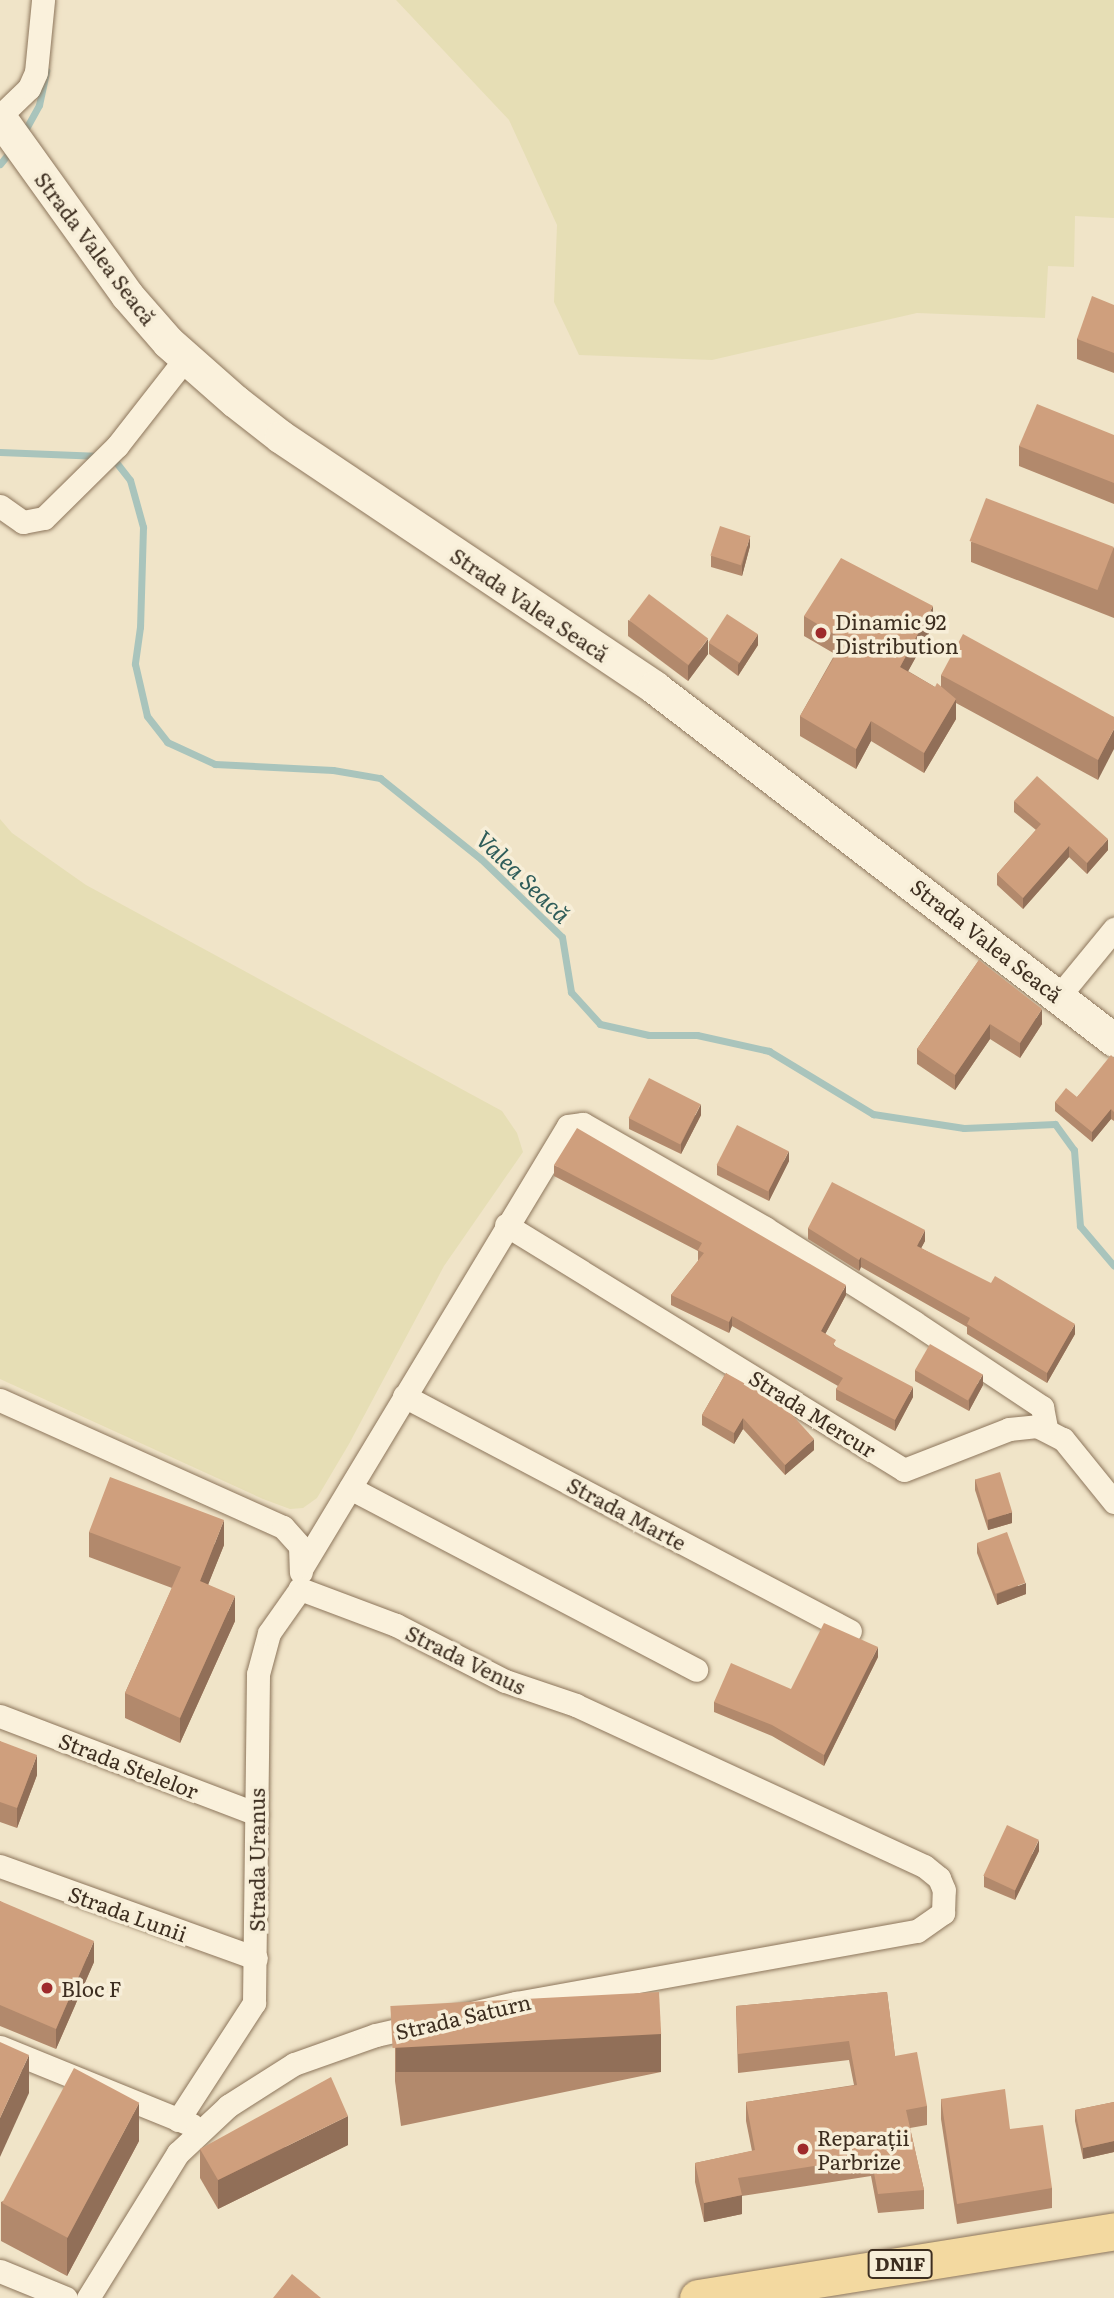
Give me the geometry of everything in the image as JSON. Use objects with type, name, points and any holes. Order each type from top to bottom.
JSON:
[{"type":"main road","name":"Strada Valea Seacă","points":[[2,119],[127,295],[185,359],[281,437],[654,687],[1114,1040]]},
{"type":"main road","name":"DN1F","points":[[698,2298],[1114,2231]]},
{"type":"street","points":[[2,119],[29,88],[36,72],[43,0]]},
{"type":"street","points":[[0,506],[23,522],[44,518],[117,446],[185,359]]},
{"type":"street","points":[[1059,996],[1114,929]]},
{"type":"street","name":"Strada Uranus","points":[[178,2120],[254,2003],[262,1652],[281,1612],[350,1488],[557,1138],[568,1126],[583,1124],[765,1228],[1024,1394],[1042,1407],[1046,1428]]},
{"type":"street","name":"Strada Mercur","points":[[506,1225],[904,1470],[1009,1429],[1046,1428]]},
{"type":"street","name":"Strada Marte","points":[[404,1396],[850,1631]]},
{"type":"street","points":[[0,1400],[283,1527],[300,1546],[300,1579]]},
{"type":"street","points":[[1046,1428],[1063,1439],[1114,1502]]},
{"type":"street","points":[[350,1488],[696,1670]]},
{"type":"street","name":"Strada Venus","points":[[300,1579],[505,1681],[576,1705],[923,1866],[939,1878],[944,1890],[943,1913]]},
{"type":"street","name":"Strada Stelelor","points":[[0,1716],[257,1814]]},
{"type":"street","name":"Strada Lunii","points":[[0,1866],[256,1958]]},
{"type":"street","name":"Strada Saturn","points":[[88,2298],[155,2185],[202,2128],[294,2064],[376,2035],[516,2003],[895,1936],[930,1925],[943,1913]]},
{"type":"street","points":[[0,2047],[202,2128]]},
{"type":"street","points":[[0,2271],[66,2298]]},
{"type":"shaded area","points":[[396,0],[1114,0],[1114,218],[1075,216],[1074,267],[1048,266],[1045,318],[917,313],[712,360],[579,355],[554,302],[557,225],[509,120]]},
{"type":"shaded area","points":[[0,819],[12,833],[86,885],[502,1111],[517,1133],[523,1152],[444,1266],[349,1444],[317,1498],[303,1508],[290,1509],[263,1499],[0,1379]]},
{"type":"building","points":[[1092,296],[1114,305],[1114,353],[1077,339]]},
{"type":"building","points":[[1037,404],[1114,435],[1114,483],[1019,446]]},
{"type":"building","points":[[986,498],[1114,547],[1097,590],[970,541]]},
{"type":"building","points":[[720,526],[750,536],[741,565],[710,555]]},
{"type":"building","points":[[841,558],[933,606],[900,667],[935,687],[937,683],[956,699],[924,753],[871,721],[856,749],[800,716],[844,640],[804,616]]},
{"type":"building","points":[[649,594],[708,639],[688,665],[629,620]]},
{"type":"building","points":[[727,614],[758,634],[740,663],[708,643]]},
{"type":"building","points":[[963,634],[1114,717],[1114,729],[1098,760],[941,675]]},
{"type":"building","points":[[1037,776],[1108,839],[1087,863],[1069,846],[1023,898],[997,874],[1041,824],[1014,801]]},
{"type":"building","points":[[979,960],[1042,1009],[1020,1043],[990,1024],[955,1075],[917,1049]]},
{"type":"building","points":[[1111,1055],[1114,1058],[1114,1112],[1111,1109],[1092,1132],[1055,1102],[1066,1088],[1077,1097]]},
{"type":"building","points":[[649,1078],[701,1104],[680,1144],[629,1118]]},
{"type":"building","points":[[737,1125],[789,1151],[768,1191],[717,1165]]},
{"type":"building","points":[[577,1128],[846,1285],[821,1331],[836,1340],[833,1345],[913,1387],[895,1420],[836,1389],[843,1378],[732,1316],[729,1322],[671,1295],[704,1253],[698,1250],[702,1243],[554,1165]]},
{"type":"building","points":[[832,1182],[925,1230],[917,1246],[991,1283],[995,1276],[1075,1324],[1047,1373],[967,1324],[970,1318],[861,1257],[859,1260],[808,1228]]},
{"type":"building","points":[[930,1344],[983,1374],[968,1400],[915,1370]]},
{"type":"building","points":[[726,1373],[783,1405],[814,1439],[785,1465],[743,1418],[734,1433],[702,1415]]},
{"type":"building","points":[[1000,1472],[1012,1512],[987,1520],[975,1480]]},
{"type":"building","points":[[110,1477],[224,1520],[200,1581],[235,1596],[180,1718],[125,1693],[181,1567],[89,1532]]},
{"type":"building","points":[[1007,1532],[1025,1583],[995,1594],[977,1543]]},
{"type":"building","points":[[824,1623],[878,1647],[824,1755],[772,1725],[714,1702],[731,1663],[791,1689]]},
{"type":"building","points":[[0,1741],[37,1755],[17,1808],[0,1802]]},
{"type":"building","points":[[1007,1825],[1039,1840],[1015,1891],[983,1876]]},
{"type":"building","points":[[0,1901],[94,1941],[56,2029],[0,2005]]},
{"type":"building","points":[[659,1992],[661,2034],[393,2048],[390,2006]]},
{"type":"building","points":[[887,1992],[895,2056],[917,2052],[927,2106],[906,2110],[924,2190],[878,2194],[871,2157],[738,2178],[742,2195],[704,2203],[695,2163],[755,2150],[746,2102],[857,2085],[849,2041],[738,2054],[736,2006]]},
{"type":"building","points":[[0,2042],[29,2055],[0,2118]]},
{"type":"building","points":[[74,2068],[139,2103],[68,2238],[2,2203]]},
{"type":"building","points":[[331,2077],[348,2116],[218,2180],[200,2149]]},
{"type":"building","points":[[1005,2089],[1010,2129],[1043,2125],[1052,2188],[957,2204],[941,2099]]},
{"type":"building","points":[[1114,2102],[1114,2141],[1083,2148],[1075,2110]]},
{"type":"building","points":[[292,2274],[321,2298],[273,2298]]},
{"type":"waterway","name":"Valea Seacă","points":[[23,134],[39,105],[46,71]]},
{"type":"waterway","name":"Valea Seacă","points":[[0,164],[12,149]]},
{"type":"waterway","name":"Valea Seacă","points":[[0,452],[101,456]]},
{"type":"waterway","name":"Valea Seacă","points":[[112,457],[130,480],[143,527],[140,627],[135,664],[147,716],[167,742],[215,764],[333,770],[380,778],[481,859],[562,937],[571,992],[600,1024],[649,1035],[697,1035],[769,1051],[873,1114],[964,1128],[1055,1124],[1074,1150],[1080,1226],[1114,1266]]},
{"type":"place","name":"Dinamic 92 Distribution","points":[[821,633]]},
{"type":"place","name":"Bloc F","points":[[47,1988]]},
{"type":"place","name":"Reparații Parbrize","points":[[803,2149]]}]
